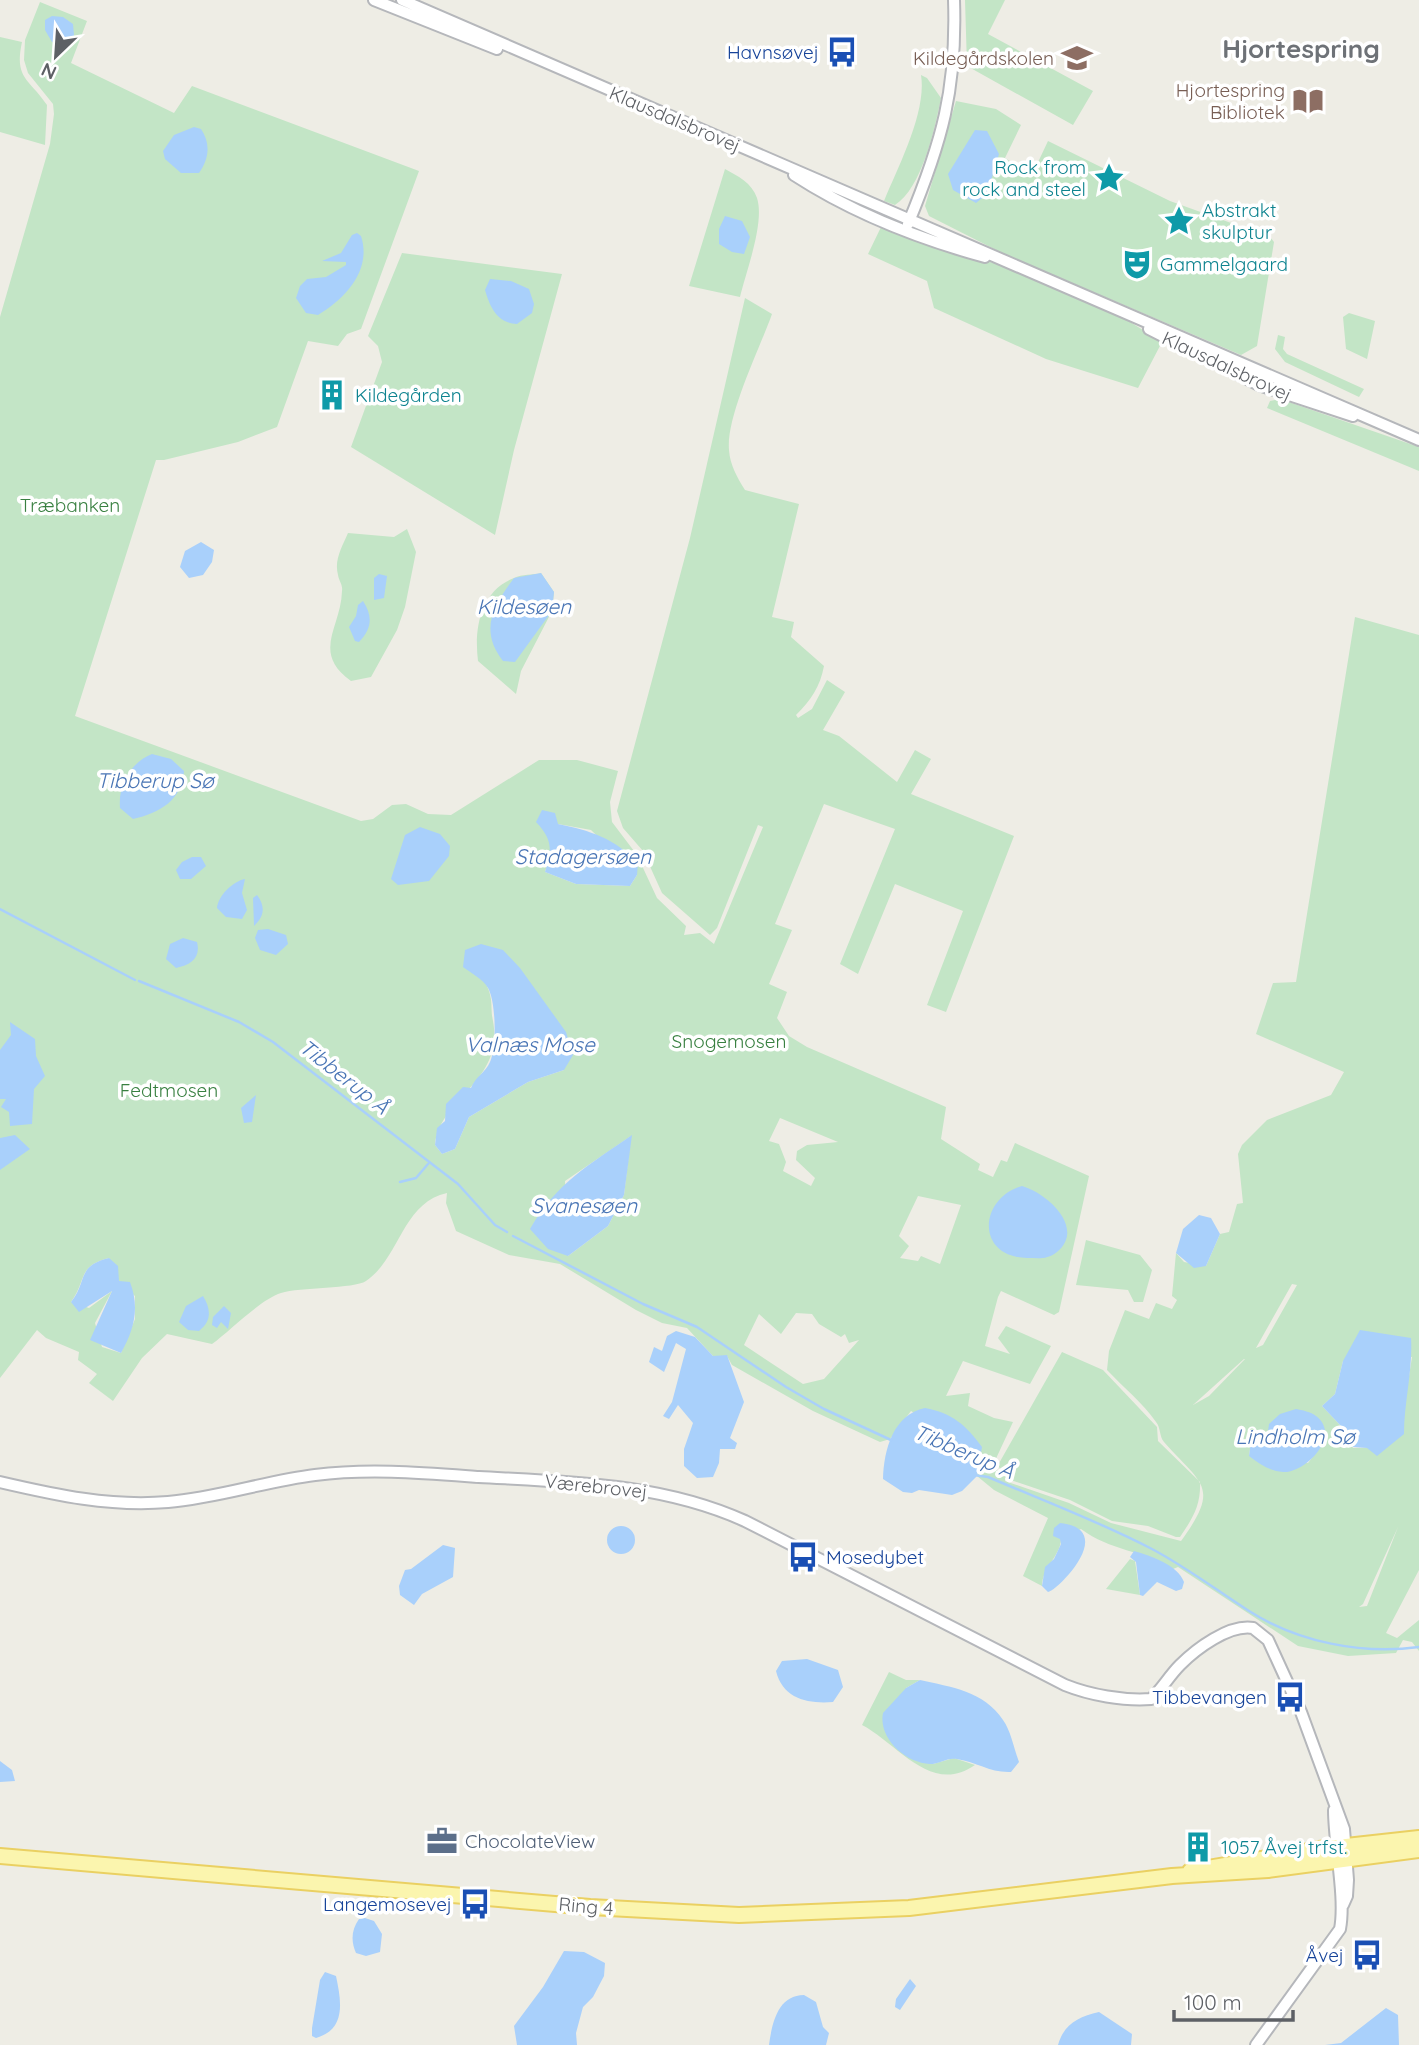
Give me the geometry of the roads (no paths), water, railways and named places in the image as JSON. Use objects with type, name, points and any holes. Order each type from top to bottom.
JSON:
[{"type":"main road","name":"Ring 4","points":[[0,1856],[590,1907],[739,1915],[909,1909],[1172,1876],[1206,1876],[1419,1838]]},
{"type":"main road","name":"Ring 4","points":[[1341,1854],[1419,1850]]},
{"type":"street","name":"Klausdalsbrovej","points":[[374,0],[392,4],[573,75]]},
{"type":"street","name":"Klausdalsbrovej","points":[[404,0],[777,163],[911,218],[1115,309],[1175,344],[1259,385],[1334,412],[1382,424],[1419,440]]},
{"type":"street","points":[[392,4],[404,0]]},
{"type":"street","points":[[906,230],[937,147],[950,99],[956,49],[954,0]]},
{"type":"street","name":"Klausdalsbrovej","points":[[777,163],[822,193],[906,230],[958,250],[1011,264]]},
{"type":"street","name":"Værebrovej","points":[[0,1482],[64,1497],[122,1503],[171,1502],[312,1475],[351,1471],[544,1481],[645,1490],[702,1504],[745,1521],[1065,1685],[1086,1692],[1151,1699],[1181,1664],[1234,1629],[1252,1628],[1268,1640],[1301,1712],[1344,1829],[1341,1854]]},
{"type":"street","points":[[1256,2045],[1336,1938],[1343,1905],[1341,1854]]},
{"type":"water","points":[[52,16],[63,17],[73,24],[74,35],[66,46],[52,42],[45,30],[45,20]]},
{"type":"water","points":[[194,127],[201,129],[204,135],[207,157],[199,173],[181,173],[165,159],[163,151],[174,135]]},
{"type":"water","points":[[975,130],[987,131],[999,154],[987,194],[976,203],[953,190],[948,174]]},
{"type":"water","points":[[725,216],[742,221],[750,237],[744,254],[732,252],[719,244],[719,229]]},
{"type":"water","points":[[357,233],[361,236],[363,260],[354,282],[338,300],[318,315],[306,313],[296,298],[300,286],[307,279],[326,277],[346,265],[346,262],[322,261],[341,253],[352,235]]},
{"type":"water","points":[[490,279],[511,281],[529,289],[534,304],[532,313],[517,324],[499,317],[485,290]]},
{"type":"water","points":[[201,542],[214,550],[212,562],[203,575],[189,578],[180,567],[185,551]]},
{"type":"water","name":"Kildesøen","points":[[541,573],[554,592],[552,611],[515,662],[503,661],[496,650],[490,628],[495,608],[514,578]]},
{"type":"water","points":[[379,574],[387,576],[384,598],[374,600],[374,578]]},
{"type":"water","points":[[363,601],[370,622],[367,632],[359,642],[355,641],[349,627],[356,616],[358,605]]},
{"type":"water","name":"Tibberup Sø","points":[[152,754],[171,759],[184,771],[182,781],[179,790],[168,804],[133,819],[120,808],[123,783],[137,763]]},
{"type":"water","name":"Stadagersøen","points":[[542,810],[555,813],[558,824],[601,837],[630,855],[638,863],[637,875],[630,886],[576,884],[545,872],[550,846],[546,834],[536,822]]},
{"type":"water","points":[[420,827],[440,834],[450,846],[449,856],[429,881],[398,885],[391,879],[405,835]]},
{"type":"water","points":[[192,857],[201,857],[206,866],[191,879],[180,879],[176,870],[182,862]]},
{"type":"water","points":[[245,879],[242,893],[247,910],[242,919],[226,917],[217,908],[220,899],[231,886]]},
{"type":"water","points":[[257,895],[263,912],[254,926],[253,898]]},
{"type":"water","points":[[268,929],[286,935],[288,944],[276,955],[260,950],[255,938],[258,930]]},
{"type":"water","points":[[183,938],[197,942],[198,952],[190,963],[176,968],[166,959],[170,944]]},
{"type":"water","name":"Valnæs Mose","points":[[481,944],[503,950],[520,968],[566,1032],[573,1055],[564,1070],[528,1082],[469,1117],[455,1149],[442,1154],[435,1145],[437,1128],[445,1121],[446,1104],[463,1087],[471,1088],[488,1066],[494,1046],[495,1024],[491,995],[483,982],[463,967],[465,950]]},
{"type":"water","points":[[10,1022],[35,1039],[36,1056],[45,1076],[34,1089],[32,1124],[10,1126],[9,1112],[1,1107],[6,1099],[0,1099],[0,1050],[11,1035]]},
{"type":"water","points":[[256,1095],[252,1122],[244,1123],[241,1108]]},
{"type":"water","points":[[15,1135],[30,1149],[0,1170],[0,1138]]},
{"type":"water","name":"Svanesøen","points":[[632,1135],[624,1195],[608,1226],[568,1256],[548,1249],[530,1229],[540,1213],[575,1176]]},
{"type":"water","points":[[1022,1186],[1052,1204],[1065,1222],[1065,1243],[1050,1256],[1027,1258],[1010,1255],[998,1248],[991,1238],[991,1214],[997,1202],[1008,1192]]},
{"type":"water","points":[[1199,1215],[1211,1218],[1220,1234],[1206,1266],[1194,1268],[1176,1253],[1183,1229]]},
{"type":"water","points":[[109,1258],[118,1266],[119,1281],[130,1282],[135,1301],[132,1327],[121,1353],[90,1340],[112,1291],[79,1312],[71,1302],[87,1270],[99,1261]]},
{"type":"water","points":[[203,1296],[209,1310],[208,1319],[199,1331],[188,1330],[179,1322],[186,1306]]},
{"type":"water","points":[[224,1306],[231,1313],[228,1329],[221,1322],[217,1328],[212,1325],[213,1317]]},
{"type":"water","points":[[1360,1330],[1411,1338],[1404,1434],[1377,1456],[1367,1448],[1353,1447],[1341,1426],[1322,1406],[1335,1394],[1343,1361]]},
{"type":"water","points":[[676,1331],[695,1337],[713,1356],[727,1355],[744,1402],[730,1438],[737,1443],[735,1449],[720,1449],[719,1463],[713,1477],[697,1478],[684,1466],[684,1449],[693,1423],[678,1405],[669,1419],[663,1416],[672,1402],[686,1349],[676,1343],[664,1372],[649,1362],[654,1347],[662,1351],[667,1336]]},
{"type":"water","points":[[925,1408],[958,1421],[982,1447],[977,1476],[962,1491],[952,1495],[919,1490],[912,1493],[903,1492],[883,1479],[885,1456],[892,1435],[905,1418]]},
{"type":"water","name":"Lindholm Sø","points":[[1296,1409],[1314,1415],[1323,1424],[1323,1442],[1310,1460],[1292,1471],[1283,1472],[1269,1469],[1249,1456],[1252,1434],[1259,1446],[1266,1446],[1269,1424],[1280,1414]]},
{"type":"water","points":[[1060,1523],[1077,1528],[1084,1536],[1085,1547],[1080,1559],[1062,1582],[1048,1592],[1042,1586],[1045,1567],[1054,1559],[1061,1544],[1060,1539],[1053,1536],[1054,1528]]},
{"type":"water","points":[[621,1526],[631,1530],[635,1540],[631,1550],[621,1554],[611,1550],[607,1540],[611,1530]]},
{"type":"water","points":[[443,1545],[455,1548],[453,1577],[422,1594],[414,1605],[400,1595],[399,1586],[405,1570],[411,1569]]},
{"type":"water","points":[[1134,1551],[1170,1566],[1181,1576],[1184,1582],[1182,1589],[1176,1591],[1157,1582],[1143,1596],[1140,1595],[1136,1562],[1130,1557]]},
{"type":"water","points":[[807,1659],[838,1670],[843,1687],[833,1702],[798,1698],[784,1688],[779,1680],[776,1671],[782,1661]]},
{"type":"water","points":[[920,1680],[977,1696],[995,1710],[1008,1729],[1019,1762],[1011,1772],[997,1771],[954,1759],[933,1764],[921,1763],[895,1748],[885,1731],[883,1713],[906,1688]]},
{"type":"water","points":[[0,1761],[12,1770],[15,1781],[0,1782]]},
{"type":"water","points":[[365,1918],[374,1921],[382,1934],[380,1952],[366,1956],[356,1953],[353,1940],[356,1923]]},
{"type":"water","points":[[564,1951],[584,1952],[605,1963],[604,1976],[593,1997],[583,2007],[576,2033],[577,2045],[517,2045],[514,2026],[543,1987]]},
{"type":"water","points":[[325,1972],[336,1976],[340,2013],[333,2028],[316,2038],[312,2036],[312,2028],[320,1980]]},
{"type":"water","points":[[910,1979],[916,1986],[900,2010],[895,2007],[896,1999]]},
{"type":"water","points":[[804,1995],[816,2002],[823,2027],[829,2033],[826,2045],[769,2045],[772,2028],[782,2005],[795,1996]]},
{"type":"water","points":[[1386,2008],[1398,2015],[1399,2045],[1325,2045],[1341,2043]]},
{"type":"water","points":[[1099,2012],[1132,2034],[1131,2045],[1058,2045],[1073,2022]]},
{"type":"waterway","name":"Tibberup Å","points":[[0,909],[135,980]]},
{"type":"waterway","name":"Tibberup Å","points":[[139,981],[239,1022],[273,1042],[458,1184],[495,1225],[507,1232]]},
{"type":"waterway","points":[[400,1182],[416,1178],[428,1164]]},
{"type":"waterway","name":"Tibberup Å","points":[[513,1236],[643,1304],[697,1327],[786,1387],[824,1409],[891,1440]]},
{"type":"waterway","name":"Tibberup Å","points":[[974,1475],[988,1477],[1130,1538],[1176,1562],[1249,1611],[1288,1631],[1331,1644],[1353,1647],[1419,1647]]},
{"type":"place","name":"Havnsøvej","points":[[842,52]]},
{"type":"place","name":"Kildegårdskolen","points":[[1077,58]]},
{"type":"place","name":"Hjortespring Bibliotek","points":[[1308,101]]},
{"type":"place","name":"Rock from rock and steel","points":[[1109,178]]},
{"type":"place","name":"Abstrakt skulptur","points":[[1179,221]]},
{"type":"place","name":"Gammelgaard","points":[[1137,264]]},
{"type":"place","name":"Kildegården","points":[[332,395]]},
{"type":"place","name":"Mosedybet","points":[[803,1557]]},
{"type":"place","name":"Tibbevangen","points":[[1290,1697]]},
{"type":"place","name":"ChocolateView","points":[[442,1841]]},
{"type":"place","name":"1057 Åvej trfst.","points":[[1198,1847]]},
{"type":"place","name":"Langemosevej","points":[[475,1904]]},
{"type":"place","name":"Åvej","points":[[1367,1955]]},
{"type":"district","name":"Hjortespring","points":[[1301,49]]},
{"type":"park label","name":"Træbanken","points":[[70,505]]},
{"type":"park label","name":"Snogemosen","points":[[729,1041]]},
{"type":"park label","name":"Fedtmosen","points":[[169,1090]]}]
